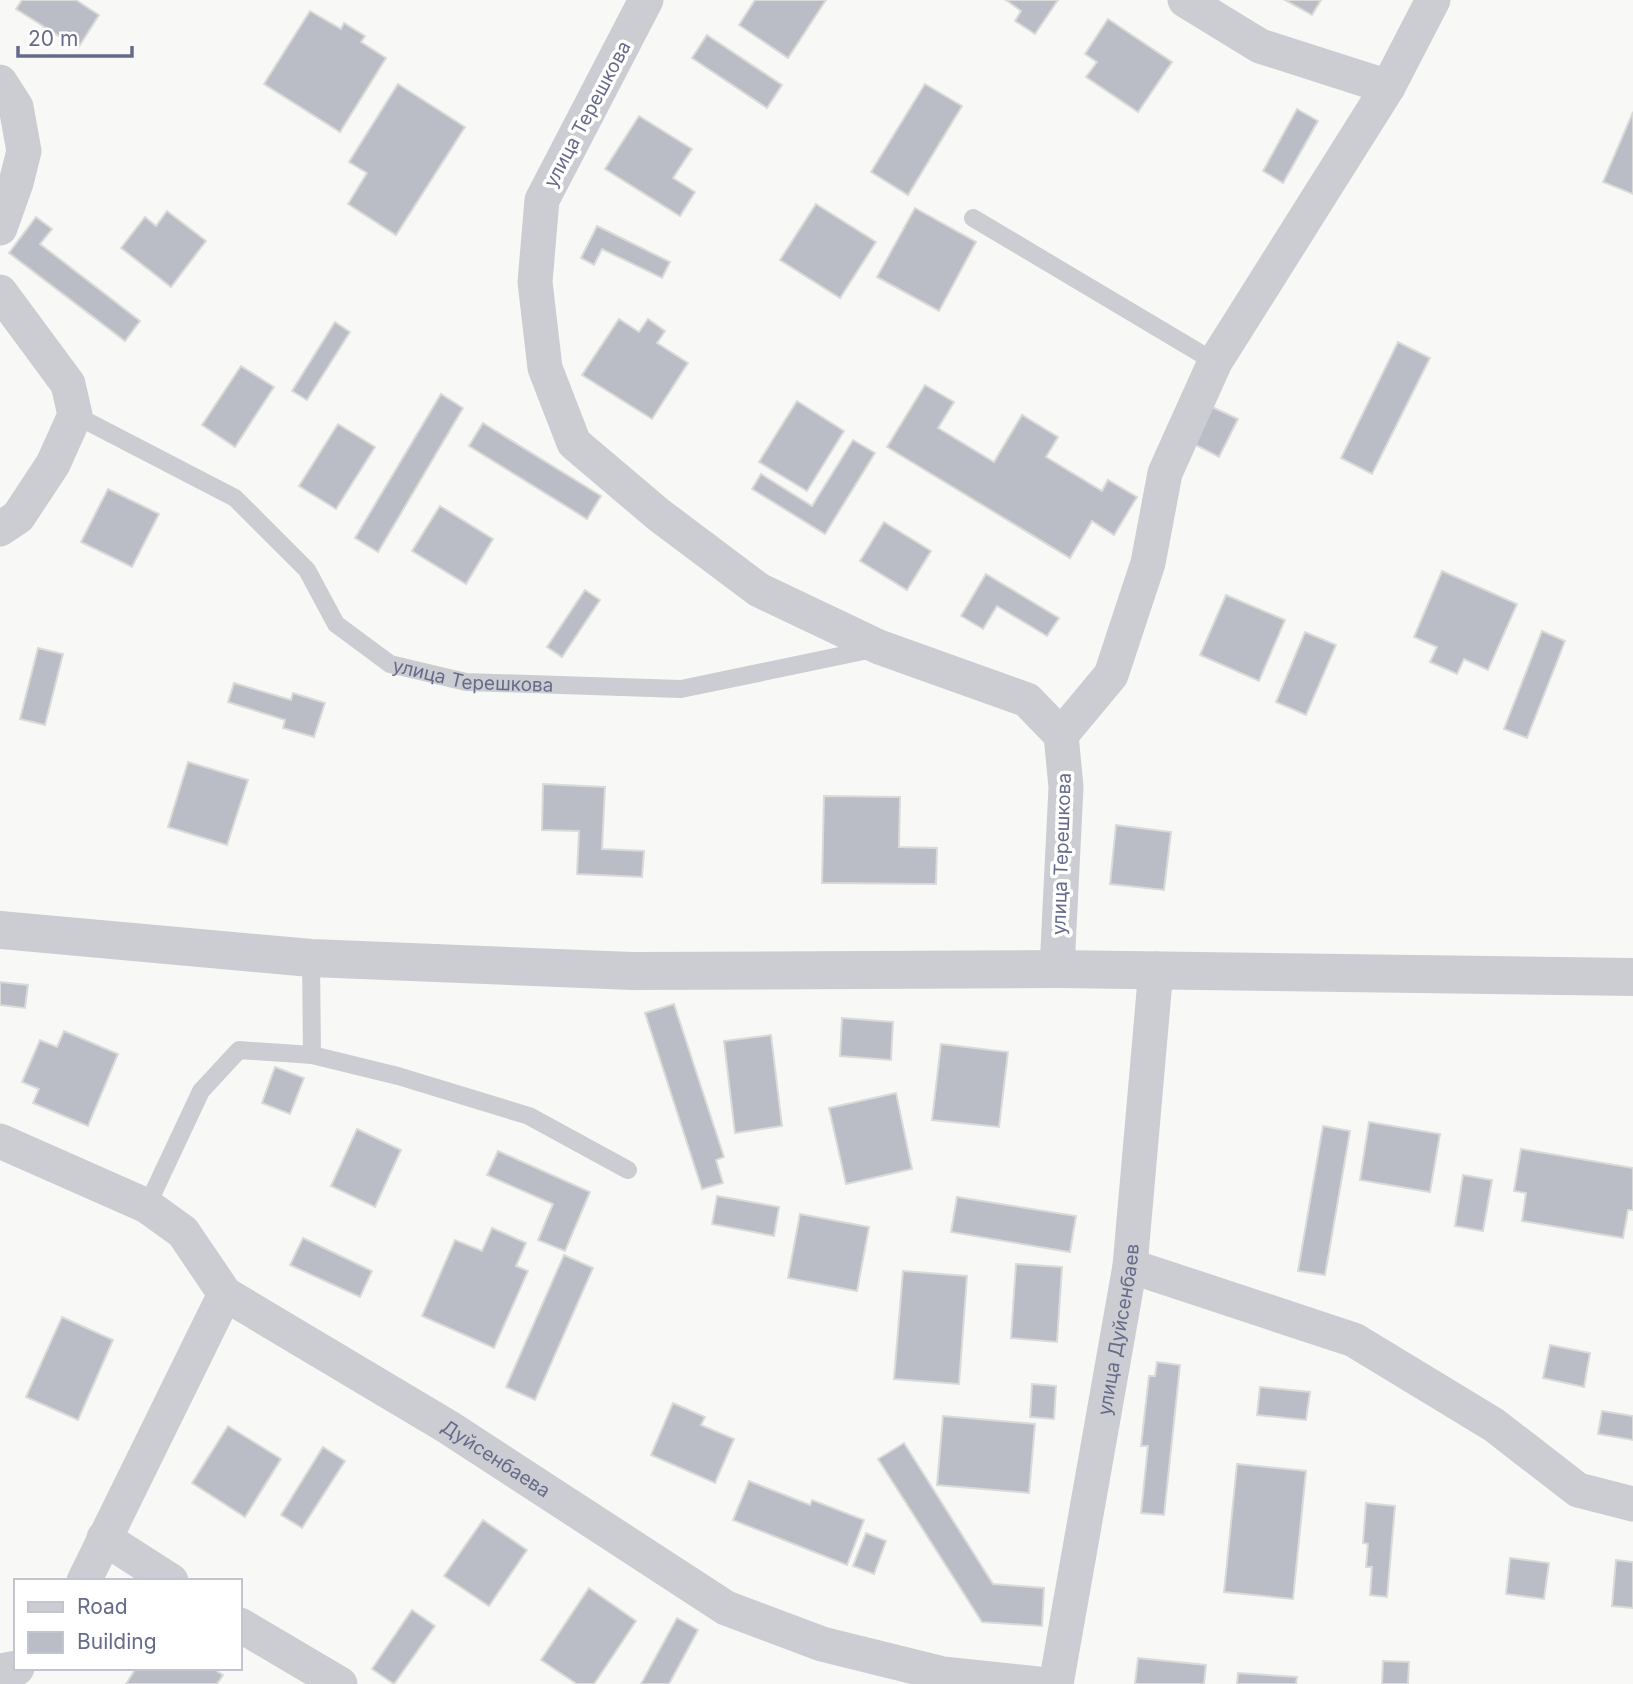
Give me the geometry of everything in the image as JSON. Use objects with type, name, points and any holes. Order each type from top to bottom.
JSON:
[{"type":"street","name":"улица Терешкова","points":[[646,0],[542,200],[535,282],[545,368],[574,443],[627,488],[759,590],[878,648],[1027,700],[1061,735],[1066,787],[1057,968]]},
{"type":"street","points":[[1185,0],[1260,46],[1388,87]]},
{"type":"street","points":[[1061,735],[1111,675],[1149,563],[1165,473],[1215,362],[1388,87],[1433,0]]},
{"type":"street","points":[[0,82],[16,107],[24,151],[0,228]]},
{"type":"street","points":[[0,292],[68,384],[75,415],[53,464],[18,517],[0,529]]},
{"type":"street","points":[[0,930],[311,958],[632,971],[1057,968],[1633,976]]},
{"type":"street","name":"улица Дуйсенбаев","points":[[1056,1684],[1130,1266],[1156,969]]},
{"type":"street","name":"Дуйсенбаева","points":[[0,1141],[147,1206],[183,1232],[225,1294],[448,1427],[726,1608],[822,1644],[943,1675],[1038,1684]]},
{"type":"street","points":[[1130,1266],[1354,1340],[1494,1425],[1578,1490],[1633,1504]]},
{"type":"street","points":[[85,1579],[225,1294]]},
{"type":"street","points":[[104,1538],[167,1579]]},
{"type":"street","points":[[242,1626],[340,1684]]},
{"type":"lane","points":[[973,218],[1215,362]]},
{"type":"lane","name":"улица Терешкова","points":[[75,415],[235,498],[307,570],[336,624],[390,664],[467,682],[681,689],[878,648]]},
{"type":"lane","points":[[311,958],[312,1055]]},
{"type":"lane","points":[[147,1206],[201,1091],[239,1049],[312,1055],[398,1076],[529,1116],[628,1170]]},
{"type":"building","points":[[22,0],[76,0],[99,15],[78,48],[16,9]]},
{"type":"building","points":[[755,0],[826,0],[788,58],[739,25]]},
{"type":"building","points":[[1006,0],[1058,0],[1035,34],[1015,21],[1021,11]]},
{"type":"building","points":[[1285,0],[1321,0],[1312,15]]},
{"type":"building","points":[[310,11],[341,29],[344,23],[365,36],[361,42],[386,58],[340,132],[264,84]]},
{"type":"building","points":[[1108,19],[1172,62],[1138,112],[1086,77],[1097,62],[1085,54]]},
{"type":"building","points":[[707,35],[782,85],[767,108],[692,58]]},
{"type":"building","points":[[398,84],[465,127],[396,235],[348,204],[367,173],[349,162]]},
{"type":"building","points":[[925,84],[962,106],[908,195],[871,172]]},
{"type":"building","points":[[1297,109],[1318,121],[1283,183],[1263,171]]},
{"type":"building","points":[[1633,112],[1633,194],[1603,182]]},
{"type":"building","points":[[639,116],[692,149],[673,178],[695,192],[680,216],[605,169]]},
{"type":"building","points":[[816,204],[876,242],[840,298],[780,260]]},
{"type":"building","points":[[915,208],[976,242],[939,311],[877,277]]},
{"type":"building","points":[[167,211],[206,241],[171,287],[121,248],[145,217],[156,226]]},
{"type":"building","points":[[36,217],[52,229],[40,244],[140,321],[125,341],[9,253]]},
{"type":"building","points":[[597,226],[670,262],[662,278],[602,249],[594,265],[581,258]]},
{"type":"building","points":[[619,319],[639,332],[648,319],[665,331],[657,343],[688,363],[652,419],[582,375]]},
{"type":"building","points":[[335,322],[350,332],[307,400],[292,391]]},
{"type":"building","points":[[1398,342],[1430,358],[1372,474],[1341,458]]},
{"type":"building","points":[[241,366],[274,387],[235,447],[202,425]]},
{"type":"building","points":[[925,385],[954,402],[938,428],[994,462],[1022,415],[1058,437],[1046,457],[1102,491],[1108,480],[1137,497],[1114,535],[1092,521],[1070,558],[887,447]]},
{"type":"building","points":[[441,394],[463,408],[378,552],[355,538]]},
{"type":"building","points":[[797,401],[844,431],[807,491],[759,462]]},
{"type":"building","points":[[1210,406],[1238,419],[1219,457],[1192,443]]},
{"type":"building","points":[[483,423],[601,496],[587,519],[469,446]]},
{"type":"building","points":[[338,424],[375,447],[336,509],[299,486]]},
{"type":"building","points":[[853,440],[875,453],[825,534],[752,489],[761,474],[812,506]]},
{"type":"building","points":[[108,489],[159,514],[132,567],[81,542]]},
{"type":"building","points":[[440,506],[493,539],[466,584],[412,551]]},
{"type":"building","points":[[884,522],[931,551],[907,590],[860,561]]},
{"type":"building","points":[[1442,571],[1517,604],[1488,670],[1464,659],[1457,674],[1430,662],[1437,647],[1414,637]]},
{"type":"building","points":[[986,574],[1059,618],[1047,636],[997,606],[983,629],[961,616]]},
{"type":"building","points":[[585,590],[600,600],[562,657],[547,647]]},
{"type":"building","points":[[1226,595],[1285,620],[1259,681],[1200,655]]},
{"type":"building","points":[[1542,631],[1565,641],[1527,738],[1504,729]]},
{"type":"building","points":[[1305,632],[1336,645],[1306,715],[1276,702]]},
{"type":"building","points":[[38,648],[63,654],[45,725],[20,719]]},
{"type":"building","points":[[234,683],[291,700],[293,693],[325,703],[314,737],[283,728],[285,720],[228,702]]},
{"type":"building","points":[[188,762],[248,780],[227,845],[168,827]]},
{"type":"building","points":[[543,784],[605,787],[602,849],[644,851],[642,877],[577,874],[579,831],[542,830]]},
{"type":"building","points":[[824,796],[900,797],[899,847],[937,848],[936,884],[822,883]]},
{"type":"building","points":[[1116,825],[1171,832],[1164,890],[1110,884]]},
{"type":"building","points":[[0,982],[28,985],[25,1008],[0,1005]]},
{"type":"building","points":[[674,1004],[724,1157],[716,1160],[723,1183],[702,1189],[645,1013]]},
{"type":"building","points":[[842,1018],[893,1022],[891,1060],[840,1056]]},
{"type":"building","points":[[64,1031],[118,1054],[88,1126],[33,1103],[39,1089],[22,1082],[40,1040],[57,1047]]},
{"type":"building","points":[[771,1035],[782,1126],[735,1133],[724,1041]]},
{"type":"building","points":[[941,1044],[1008,1052],[999,1127],[932,1120]]},
{"type":"building","points":[[275,1067],[304,1078],[290,1114],[262,1103]]},
{"type":"building","points":[[896,1093],[912,1169],[846,1184],[829,1108]]},
{"type":"building","points":[[1369,1122],[1440,1134],[1430,1192],[1360,1180]]},
{"type":"building","points":[[1323,1126],[1350,1131],[1325,1275],[1298,1271]]},
{"type":"building","points":[[357,1129],[401,1150],[375,1207],[331,1186]]},
{"type":"building","points":[[1521,1149],[1633,1168],[1633,1210],[1628,1210],[1623,1238],[1522,1221],[1526,1193],[1514,1191]]},
{"type":"building","points":[[498,1151],[590,1192],[565,1251],[538,1240],[553,1204],[487,1175]]},
{"type":"building","points":[[1463,1175],[1492,1180],[1483,1231],[1455,1226]]},
{"type":"building","points":[[717,1196],[779,1207],[774,1236],[712,1224]]},
{"type":"building","points":[[957,1197],[1076,1216],[1070,1252],[951,1232]]},
{"type":"building","points":[[800,1214],[869,1227],[857,1291],[788,1278]]},
{"type":"building","points":[[492,1228],[526,1243],[516,1266],[528,1271],[494,1348],[422,1316],[455,1240],[482,1251]]},
{"type":"building","points":[[303,1238],[372,1271],[360,1297],[290,1265]]},
{"type":"building","points":[[564,1255],[593,1268],[535,1400],[506,1387]]},
{"type":"building","points":[[1016,1264],[1062,1267],[1057,1342],[1011,1338]]},
{"type":"building","points":[[903,1271],[967,1276],[959,1384],[894,1379]]},
{"type":"building","points":[[62,1317],[113,1340],[78,1420],[26,1397]]},
{"type":"building","points":[[1550,1345],[1590,1353],[1584,1387],[1543,1378]]},
{"type":"building","points":[[1157,1362],[1180,1365],[1164,1515],[1141,1513],[1148,1446],[1141,1446],[1149,1376],[1155,1376]]},
{"type":"building","points":[[1032,1384],[1056,1386],[1054,1419],[1030,1417]]},
{"type":"building","points":[[1260,1387],[1310,1392],[1306,1420],[1257,1415]]},
{"type":"building","points":[[673,1403],[705,1417],[701,1425],[734,1439],[715,1483],[651,1455]]},
{"type":"building","points":[[1602,1411],[1633,1416],[1633,1440],[1598,1434]]},
{"type":"building","points":[[943,1416],[1035,1424],[1029,1493],[937,1485]]},
{"type":"building","points":[[228,1426],[281,1459],[245,1517],[192,1483]]},
{"type":"building","points":[[904,1443],[993,1584],[1044,1588],[1042,1626],[982,1622],[878,1459]]},
{"type":"building","points":[[323,1447],[345,1461],[302,1528],[281,1515]]},
{"type":"building","points":[[1237,1464],[1306,1471],[1293,1599],[1224,1592]]},
{"type":"building","points":[[749,1481],[810,1505],[812,1500],[864,1520],[847,1565],[733,1520]]},
{"type":"building","points":[[1366,1503],[1395,1506],[1387,1597],[1370,1595],[1372,1567],[1366,1567],[1368,1544],[1363,1543]]},
{"type":"building","points":[[483,1520],[527,1550],[489,1606],[444,1576]]},
{"type":"building","points":[[866,1533],[886,1541],[874,1574],[853,1566]]},
{"type":"building","points":[[1510,1558],[1549,1563],[1544,1599],[1506,1594]]},
{"type":"building","points":[[1616,1560],[1633,1562],[1633,1608],[1612,1606]]},
{"type":"building","points":[[589,1588],[636,1621],[594,1684],[577,1684],[541,1660]]},
{"type":"building","points":[[412,1610],[435,1626],[394,1684],[372,1669]]},
{"type":"building","points":[[677,1618],[698,1630],[669,1684],[641,1684]]},
{"type":"building","points":[[1138,1658],[1206,1665],[1204,1684],[1135,1684]]},
{"type":"building","points":[[1383,1661],[1409,1662],[1408,1684],[1382,1684]]},
{"type":"building","points":[[135,1670],[215,1670],[223,1675],[217,1684],[126,1684]]},
{"type":"building","points":[[1238,1673],[1297,1677],[1296,1684],[1237,1684]]}]
